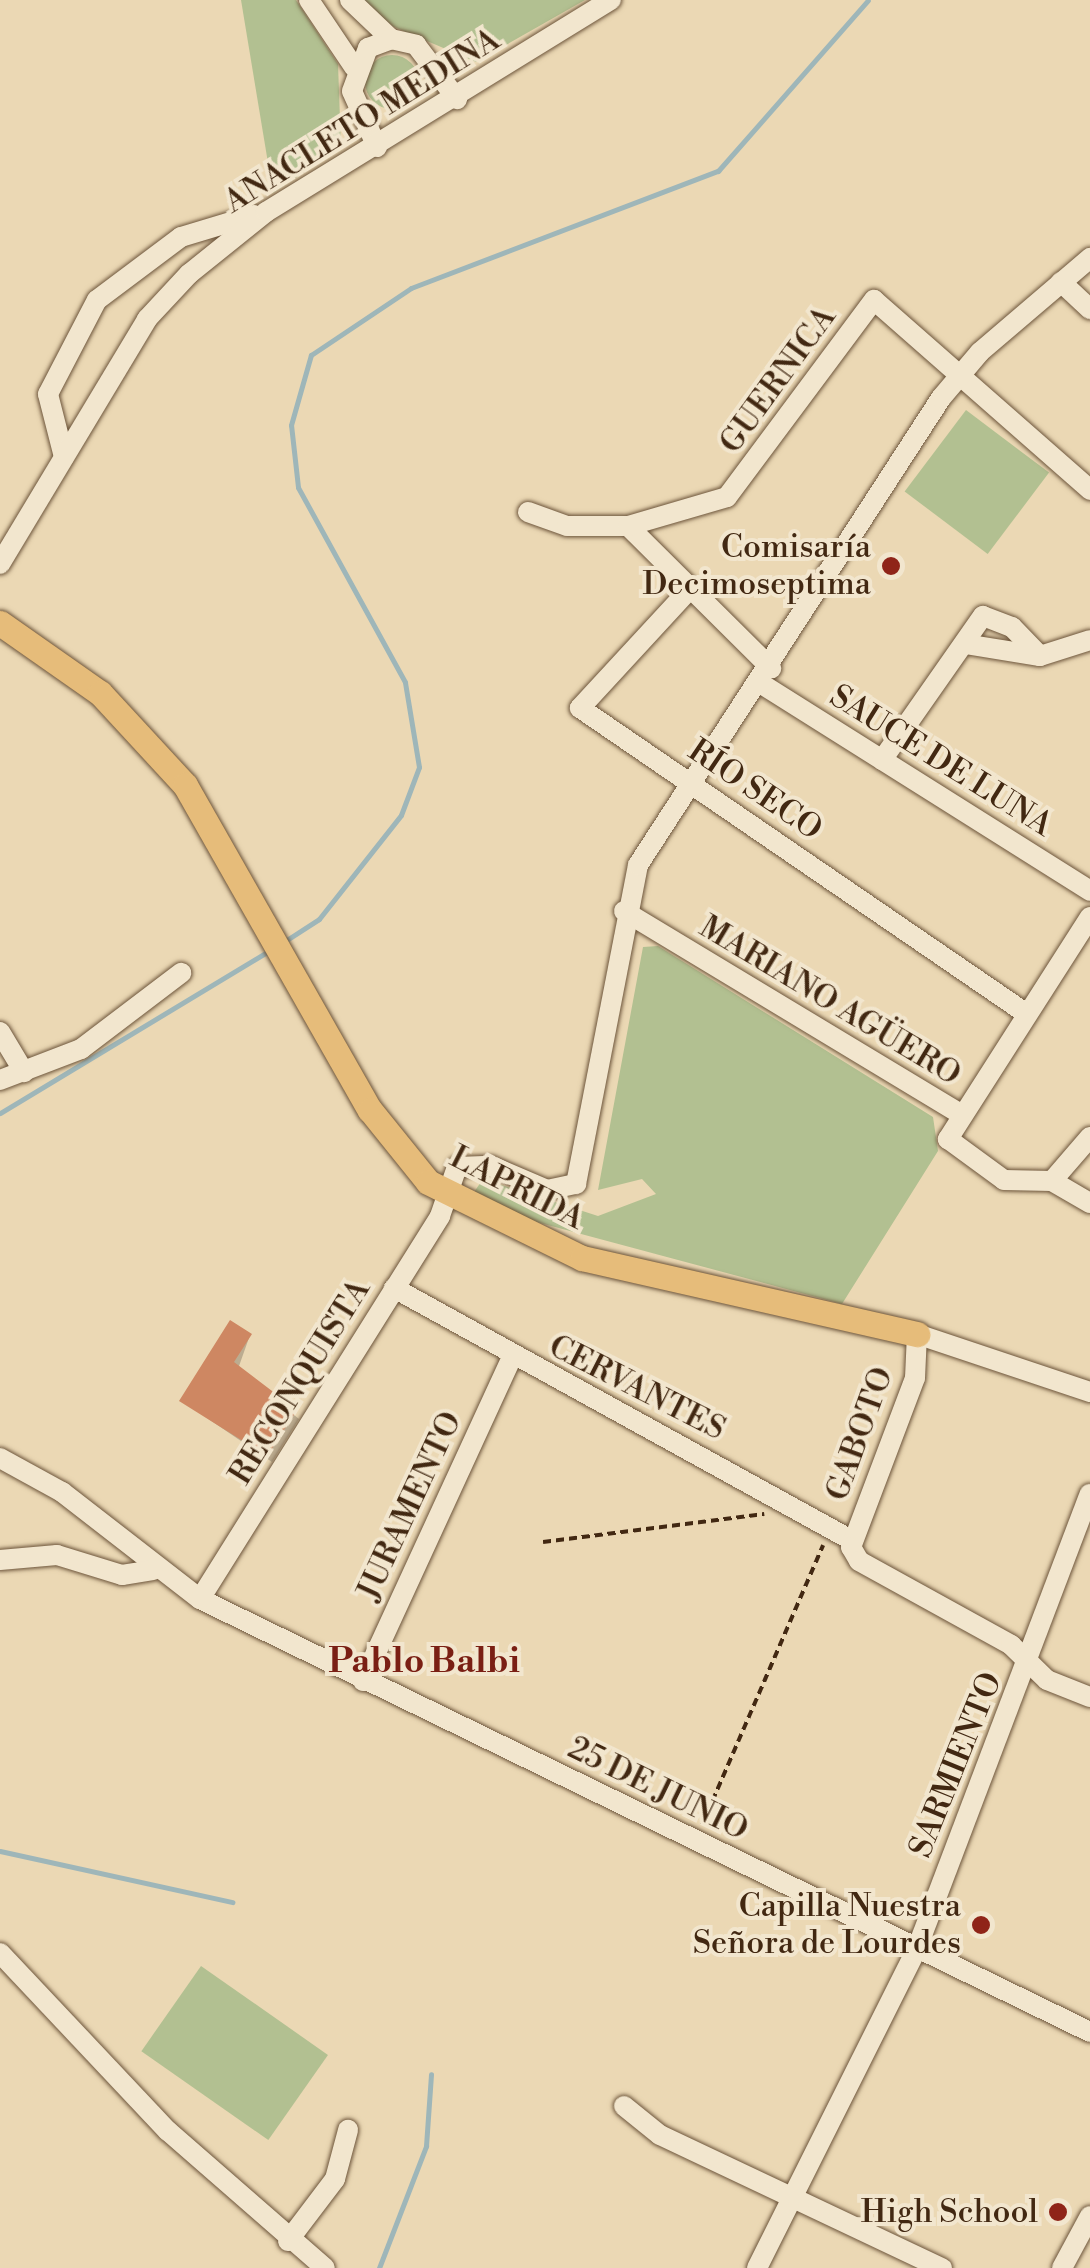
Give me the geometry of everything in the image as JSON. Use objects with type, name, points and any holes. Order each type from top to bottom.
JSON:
[{"type":"main road","name":"LAPRIDA","points":[[0,623],[66,665],[152,745],[252,900],[388,1138],[446,1195],[537,1241],[647,1278],[916,1334]]},
{"type":"street","points":[[309,0],[354,67],[352,91],[377,147]]},
{"type":"street","points":[[350,0],[391,39],[426,54],[457,99]]},
{"type":"street","name":"ANACLETO MEDINA","points":[[0,564],[167,295],[266,212],[457,99],[612,0]]},
{"type":"street","points":[[354,67],[391,39]]},
{"type":"street","points":[[64,457],[51,382],[97,300],[181,237],[266,212]]},
{"type":"street","points":[[624,911],[638,865],[962,374],[1090,258]]},
{"type":"street","points":[[1061,282],[1090,309]]},
{"type":"street","name":"GUERNICA","points":[[628,526],[727,498],[874,300],[1090,490]]},
{"type":"street","points":[[528,512],[567,526],[628,526]]},
{"type":"street","name":"SAUCE DE LUNA","points":[[628,526],[765,676],[882,760],[1090,890]]},
{"type":"street","name":"RÍO SECO","points":[[687,592],[580,708],[1024,1012]]},
{"type":"street","points":[[882,760],[983,616],[998,618],[1040,656]]},
{"type":"street","points":[[965,644],[1040,656],[1090,640]]},
{"type":"street","name":"MARIANO AGÜERO","points":[[624,911],[958,1112],[1090,917]]},
{"type":"street","name":"RECONQUISTA","points":[[200,1599],[394,1288],[446,1195],[457,1167],[469,1163],[547,1190],[576,1184],[624,911]]},
{"type":"street","points":[[0,1080],[110,1031],[181,973]]},
{"type":"street","points":[[0,1032],[24,1072]]},
{"type":"street","points":[[958,1112],[948,1148],[1021,1186],[1052,1180],[1090,1137]]},
{"type":"street","points":[[1052,1180],[1090,1202]]},
{"type":"street","name":"CERVANTES","points":[[394,1288],[512,1357],[798,1507],[1029,1663],[1090,1697]]},
{"type":"street","name":"LAPRIDA","points":[[916,1334],[1090,1392]]},
{"type":"street","name":"GABOTO","points":[[852,1547],[915,1378],[916,1334]]},
{"type":"street","name":"JURAMENTO","points":[[363,1680],[512,1357]]},
{"type":"street","name":"25 DE JUNIO","points":[[0,1458],[62,1492],[152,1570],[200,1599],[916,1951],[1090,2032]]},
{"type":"street","name":"SARMIENTO","points":[[757,2268],[916,1951],[1029,1663],[1090,1494]]},
{"type":"street","points":[[0,1560],[57,1555],[122,1575],[152,1570]]},
{"type":"street","points":[[0,1953],[152,2116],[288,2241],[324,2268]]},
{"type":"street","points":[[624,2106],[660,2135],[942,2268]]},
{"type":"street","points":[[288,2241],[336,2178],[348,2130]]},
{"type":"street","points":[[1062,2268],[1090,2216]]},
{"type":"path","points":[[543,1542],[798,1507]]},
{"type":"path","points":[[696,1840],[832,1528]]},
{"type":"green space","points":[[241,0],[296,0],[338,64],[341,147],[273,193]]},
{"type":"green space","points":[[364,0],[585,0],[476,62],[392,26]]},
{"type":"green space","points":[[392,55],[411,63],[419,82],[411,101],[392,109],[373,101],[365,82],[373,63]]},
{"type":"green space","points":[[966,410],[1049,473],[988,554],[905,491]]},
{"type":"green space","points":[[658,946],[933,1117],[938,1151],[842,1304],[529,1220],[472,1195],[483,1179],[598,1216],[656,1194],[642,1179],[598,1190],[643,947]]},
{"type":"green space","points":[[201,1966],[328,2055],[268,2140],[141,2051]]},
{"type":"building","points":[[230,1320],[252,1334],[234,1362],[297,1410],[267,1456],[179,1401]]},
{"type":"waterway","points":[[282,943],[319,919],[401,815],[419,767],[405,682],[298,487],[291,425],[311,355],[411,288],[718,171],[868,0]]},
{"type":"waterway","points":[[0,1113],[269,951]]},
{"type":"waterway","points":[[0,1851],[232,1902]]},
{"type":"waterway","points":[[379,2268],[426,2146],[431,2074]]},
{"type":"place","name":"Comisaría Decimoseptima","points":[[891,566]]},
{"type":"place","name":"Capilla Nuestra Señora de Lourdes","points":[[981,1925]]},
{"type":"place","name":"High School","points":[[1058,2212]]},
{"type":"district","name":"Pablo Balbi","points":[[424,1662]]}]
